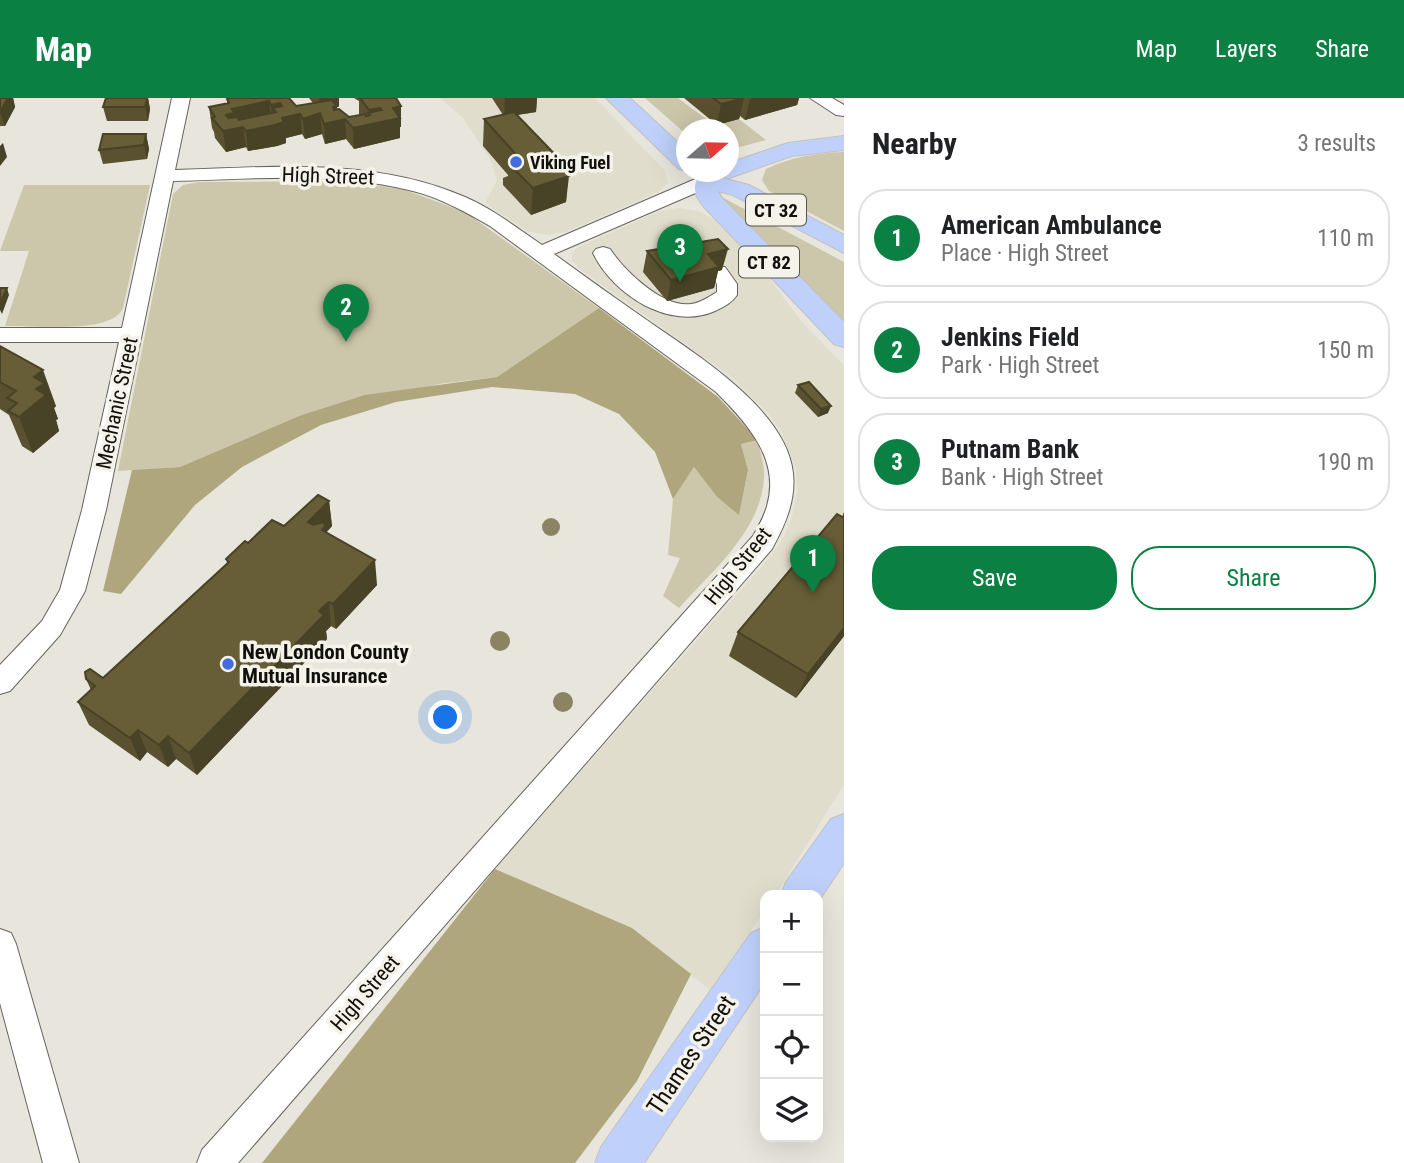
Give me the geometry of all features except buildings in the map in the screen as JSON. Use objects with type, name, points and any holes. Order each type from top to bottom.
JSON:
[{"type":"main road","points":[[617,98],[676,154]]},
{"type":"main road","name":"CT 32","points":[[739,166],[788,150],[844,143]]},
{"type":"main road","name":"CT 82","points":[[711,182],[706,192],[712,202],[844,338]]},
{"type":"main road","name":"CT 32","points":[[727,182],[844,245]]},
{"type":"main road","points":[[803,890],[844,831]]},
{"type":"main road","name":"Thames Street","points":[[617,1163],[761,953]]},
{"type":"street","name":"Mechanic Street","points":[[0,683],[51,628],[72,591],[94,510],[181,98]]},
{"type":"street","points":[[820,98],[843,109]]},
{"type":"street","name":"High Street","points":[[164,176],[331,174],[397,180],[468,204],[724,387],[747,408],[770,440],[780,467],[782,487],[773,524],[763,541],[215,1163]]},
{"type":"street","points":[[540,253],[697,182]]},
{"type":"street","points":[[0,335],[131,335]]},
{"type":"street","points":[[0,944],[61,1163]]},
{"type":"lane","points":[[603,253],[617,274],[662,307],[679,312],[715,304],[727,295],[727,284],[710,262]]},
{"type":"shaded area","points":[[440,98],[595,98],[665,171],[668,183],[658,192],[566,232],[548,235],[527,231],[485,203],[497,180],[490,159],[463,118]]},
{"type":"shaded area","points":[[645,98],[678,98],[706,119],[676,119],[676,125]]},
{"type":"shaded area","points":[[739,119],[766,140],[739,147]]},
{"type":"shaded area","points":[[844,152],[844,231],[769,191],[762,180],[766,169],[785,161]]},
{"type":"shaded area","points":[[351,181],[405,190],[465,212],[599,308],[497,377],[439,384],[299,416],[180,467],[118,471],[173,194],[183,185],[199,182]]},
{"type":"shaded area","points":[[24,185],[150,185],[123,308],[116,316],[104,322],[70,327],[5,326],[29,251],[0,251]]},
{"type":"shaded area","points":[[718,195],[844,262],[844,323]]},
{"type":"shaded area","points":[[678,208],[698,211],[713,219],[766,274],[801,321],[844,365],[844,784],[779,890],[760,890],[760,917],[710,990],[632,928],[495,869],[770,557],[791,521],[797,492],[796,469],[781,431],[767,412],[729,375],[578,268],[572,260],[572,253],[578,247],[660,211]]},
{"type":"shaded area","points":[[599,308],[718,397],[758,440],[741,444],[748,470],[739,515],[717,497],[694,467],[673,499],[655,452],[619,414],[575,394],[492,387],[396,402],[321,425],[242,467],[195,505],[121,594],[103,591],[132,470],[180,467],[299,416],[365,395],[497,377]]},
{"type":"shaded area","points":[[758,440],[764,478],[754,515],[733,549],[679,608],[663,596],[680,558],[668,555],[673,499],[694,467],[717,497],[739,514],[748,470],[741,444]]},
{"type":"shaded area","points":[[495,869],[632,928],[691,974],[637,1081],[575,1163],[262,1163]]},
{"type":"place","name":"Viking Fuel","points":[[516,162]]},
{"type":"place","name":"Putnam Bank","points":[[680,282]]},
{"type":"place","name":"Jenkins Field","points":[[346,342]]},
{"type":"place","name":"American Ambulance","points":[[813,593]]},
{"type":"place","name":"New London County Mutual Insurance","points":[[228,664]]}]
